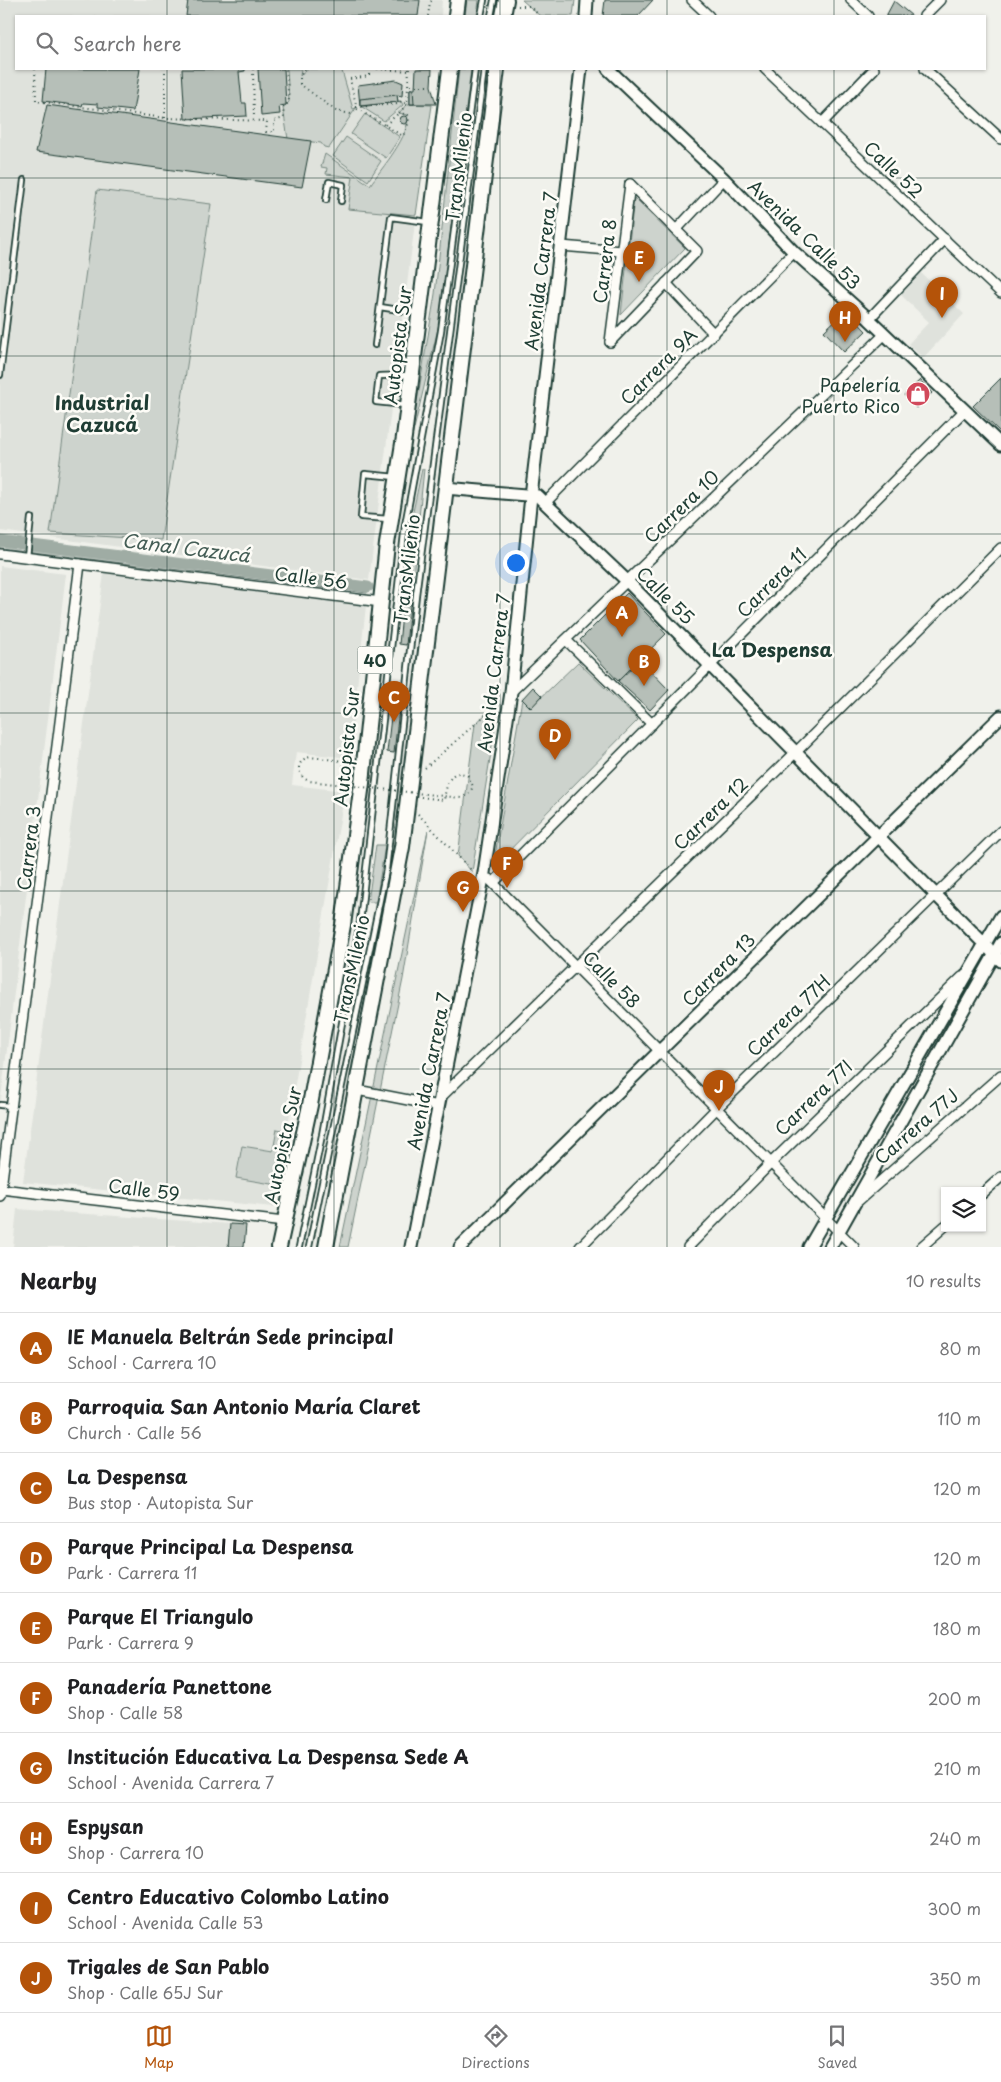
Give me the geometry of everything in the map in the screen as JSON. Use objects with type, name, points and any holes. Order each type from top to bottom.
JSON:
[{"type":"highway","points":[[456,15],[458,0]]},
{"type":"highway","name":"Autopista Sur","points":[[278,1247],[316,1076],[343,925],[362,783],[390,520],[412,375],[450,70]]},
{"type":"highway","points":[[326,1247],[398,876],[497,70]]},
{"type":"street","points":[[586,15],[587,0]]},
{"type":"street","points":[[692,0],[708,15]]},
{"type":"street","points":[[851,0],[867,15]]},
{"type":"street","points":[[925,15],[940,0]]},
{"type":"street","name":"Avenida Carrera 7","points":[[411,1247],[439,1102],[511,692],[531,496],[581,70]]},
{"type":"street","name":"Avenida Calle 53","points":[[609,70],[724,179],[794,252],[869,319],[1001,444]]},
{"type":"street","name":"Calle 52","points":[[766,70],[1001,293]]},
{"type":"street","points":[[822,123],[873,70]]},
{"type":"street","points":[[926,70],[1001,139]]},
{"type":"street","points":[[714,334],[666,283],[697,251],[676,230],[724,179]]},
{"type":"street","name":"Carrera 8","points":[[666,283],[610,342],[630,184],[676,230]]},
{"type":"street","points":[[869,319],[945,239]]},
{"type":"street","points":[[561,246],[622,251]]},
{"type":"street","name":"Carrera 9A","points":[[545,503],[794,252]]},
{"type":"street","name":"Carrera 10","points":[[511,692],[885,334]]},
{"type":"street","name":"Carrera 11","points":[[494,882],[965,410]]},
{"type":"street","name":"Calle 55","points":[[445,488],[538,496],[627,581],[998,958]]},
{"type":"street","name":"Carrera 12","points":[[439,1102],[1001,548]]},
{"type":"street","name":"Calle 56","points":[[0,554],[28,554],[80,564],[381,602]]},
{"type":"street","name":"Carrera 3","points":[[0,1192],[80,564]]},
{"type":"street","points":[[566,640],[652,724]]},
{"type":"street","name":"Carrera 13","points":[[460,1247],[1001,716]]},
{"type":"street","name":"Carrera 77H","points":[[580,1247],[717,1108],[1001,831]]},
{"type":"street","name":"Calle 58","points":[[479,872],[494,882],[854,1247]]},
{"type":"street","name":"Carrera 77I","points":[[824,1217],[983,943],[1001,916]]},
{"type":"street","points":[[830,1247],[998,958],[1001,943]]},
{"type":"street","name":"Carrera 77I","points":[[688,1247],[771,1163],[965,974]]},
{"type":"street","name":"Carrera 77J","points":[[854,1204],[1001,1074]]},
{"type":"street","points":[[357,1090],[439,1102]]},
{"type":"street","points":[[986,1190],[1001,1177]]},
{"type":"street","name":"Calle 59","points":[[0,1192],[284,1222]]},
{"type":"street","points":[[808,1247],[824,1217]]},
{"type":"street","points":[[921,1247],[941,1230]]},
{"type":"lane","points":[[482,15],[484,0]]},
{"type":"lane","points":[[492,15],[502,5]]},
{"type":"lane","name":"TransMilenio","points":[[299,1247],[322,1135],[360,922],[406,517],[442,331],[475,70]]},
{"type":"lane","name":"TransMilenio","points":[[309,1247],[386,870],[416,595],[484,70]]},
{"type":"lane","points":[[0,375],[24,180]]},
{"type":"lane","points":[[326,200],[329,182],[343,185],[342,201]]},
{"type":"lane","points":[[375,345],[391,217],[431,222]]},
{"type":"lane","points":[[380,307],[419,313]]},
{"type":"lane","points":[[408,405],[376,402],[379,376],[412,375]]},
{"type":"lane","points":[[390,520],[361,517],[365,474],[397,477]]},
{"type":"lane","points":[[28,554],[31,518]]},
{"type":"lane","points":[[0,1105],[12,1106]]},
{"type":"path","points":[[428,15],[432,0]]},
{"type":"path","points":[[502,5],[529,6],[539,15]]},
{"type":"path","points":[[35,70],[36,101],[165,118],[267,121],[266,132],[274,132],[274,121],[284,118],[283,108],[289,102],[286,70]]},
{"type":"path","points":[[165,70],[165,118]]},
{"type":"path","points":[[253,70],[254,120]]},
{"type":"path","points":[[304,70],[300,77],[300,84],[317,98],[343,113],[351,114],[356,108],[398,104],[401,101],[407,104]]},
{"type":"path","points":[[369,70],[369,76],[350,79],[356,108],[403,136],[409,122],[408,115],[399,113]]},
{"type":"path","points":[[385,125],[407,104],[409,70]]},
{"type":"path","points":[[408,86],[432,86]]},
{"type":"path","points":[[425,769],[511,692]]},
{"type":"path","points":[[351,777],[343,776],[344,761],[310,757],[305,758],[299,765],[299,771],[302,776],[309,781],[387,790],[442,796],[452,797],[461,798],[470,793],[473,786],[470,779],[460,773],[452,775],[447,783],[445,792],[444,800],[408,800]]},
{"type":"path","points":[[387,790],[388,783]]},
{"type":"path","points":[[408,800],[479,872]]},
{"type":"shaded area","points":[[0,0],[442,0],[441,15],[15,15],[15,70],[432,70],[431,86],[436,104],[432,105],[416,215],[369,580],[0,531]]},
{"type":"shaded area","points":[[467,0],[479,0],[477,15],[465,15]]},
{"type":"shaded area","points":[[522,0],[575,0],[573,15],[539,15]]},
{"type":"shaded area","points":[[287,70],[301,70],[300,76],[305,70],[340,70],[342,71],[353,109],[356,108],[329,148],[324,147],[321,143],[288,139],[283,108],[289,102]]},
{"type":"shaded area","points":[[459,70],[471,70],[439,324],[409,450],[435,294]]},
{"type":"shaded area","points":[[401,101],[403,105],[384,121],[362,107]]},
{"type":"shaded area","points":[[407,104],[432,105],[416,215],[348,209],[353,177],[326,174],[327,168],[321,167],[325,154],[370,185],[405,132],[407,115],[399,113]]},
{"type":"shaded area","points":[[365,114],[400,137],[386,158],[351,134]]},
{"type":"shaded area","points":[[346,137],[381,161],[368,181],[333,156]]},
{"type":"shaded area","points":[[97,190],[211,204],[161,540],[50,533]]},
{"type":"shaded area","points":[[634,198],[685,248],[621,315]]},
{"type":"shaded area","points":[[921,273],[964,314],[923,358],[908,344],[929,322],[901,295]]},
{"type":"shaded area","points":[[422,469],[424,469],[411,596],[404,595],[409,531]]},
{"type":"shaded area","points":[[0,537],[369,583],[367,593],[0,548]]},
{"type":"shaded area","points":[[0,566],[66,574],[0,1106]]},
{"type":"shaded area","points":[[104,573],[366,606],[349,758],[296,752],[292,785],[345,791],[274,1207],[23,1182]]},
{"type":"shaded area","points":[[578,662],[638,720],[493,867],[522,699],[531,707]]},
{"type":"shaded area","points":[[499,702],[472,872],[458,856],[475,724]]},
{"type":"shaded area","points":[[428,830],[403,979],[348,1247],[340,1247]]},
{"type":"shaded area","points":[[376,845],[385,845],[376,902],[368,902]]},
{"type":"shaded area","points":[[277,1129],[288,1131],[278,1185],[236,1178],[242,1146],[273,1151]]},
{"type":"shaded area","points":[[17,1209],[230,1224],[228,1247],[13,1247]]},
{"type":"building","points":[[188,0],[420,0],[418,15],[186,15]]},
{"type":"building","points":[[605,0],[653,0],[639,15],[603,15]]},
{"type":"building","points":[[894,1],[911,15],[887,15]]},
{"type":"building","points":[[46,70],[140,70],[133,111],[98,107],[98,104],[83,103],[82,106],[43,101]]},
{"type":"building","points":[[182,70],[245,70],[239,72],[242,103],[246,103],[247,116],[185,119]]},
{"type":"building","points":[[258,70],[284,70],[286,105],[279,106],[280,114],[261,116]]},
{"type":"building","points":[[416,70],[432,70],[431,86],[436,104],[410,104],[410,89],[415,89]]},
{"type":"building","points":[[396,80],[403,83],[402,96],[397,95],[398,102],[360,106],[358,85]]},
{"type":"building","points":[[410,89],[413,89],[414,104],[410,104]]},
{"type":"building","points":[[397,95],[398,102],[360,106],[360,99]]},
{"type":"building","points":[[47,105],[311,141],[302,187],[36,152]]},
{"type":"building","points":[[404,116],[408,120],[404,124],[400,120]]},
{"type":"building","points":[[846,310],[866,331],[844,352],[824,331]]},
{"type":"building","points":[[1001,378],[1001,433],[973,406]]},
{"type":"building","name":"Papelería Puerto Rico","points":[[920,380],[932,393],[916,408],[904,395]]},
{"type":"building","points":[[627,593],[666,634],[618,681],[580,640]]},
{"type":"building","points":[[404,595],[411,596],[406,645],[399,644]]},
{"type":"building","points":[[640,660],[669,690],[650,710],[618,681]]},
{"type":"building","points":[[533,687],[542,696],[531,708],[522,699]]},
{"type":"building","points":[[394,691],[401,692],[394,753],[387,752]]},
{"type":"building","points":[[230,1224],[246,1225],[244,1247],[228,1247]]},
{"type":"waterway","name":"Canal Cazucá","points":[[0,541],[368,587]]},
{"type":"place","name":"Parque El Triangulo","points":[[639,282]]},
{"type":"place","name":"Centro Educativo Colombo Latino","points":[[942,318]]},
{"type":"place","name":"Espysan","points":[[845,342]]},
{"type":"place","name":"Papelería Puerto Rico","points":[[918,394]]},
{"type":"place","name":"IE Manuela Beltrán Sede principal","points":[[622,637]]},
{"type":"place","name":"Parroquia San Antonio María Claret","points":[[644,686]]},
{"type":"place","name":"La Despensa","points":[[394,722]]},
{"type":"place","name":"Parque Principal La Despensa","points":[[555,760]]},
{"type":"place","name":"Panadería Panettone","points":[[507,888]]},
{"type":"place","name":"Institución Educativa La Despensa Sede A","points":[[463,912]]},
{"type":"place","name":"Trigales de San Pablo","points":[[719,1111]]},
{"type":"district","name":"Industrial Cazucá","points":[[102,413]]},
{"type":"district","name":"La Despensa","points":[[772,649]]}]
